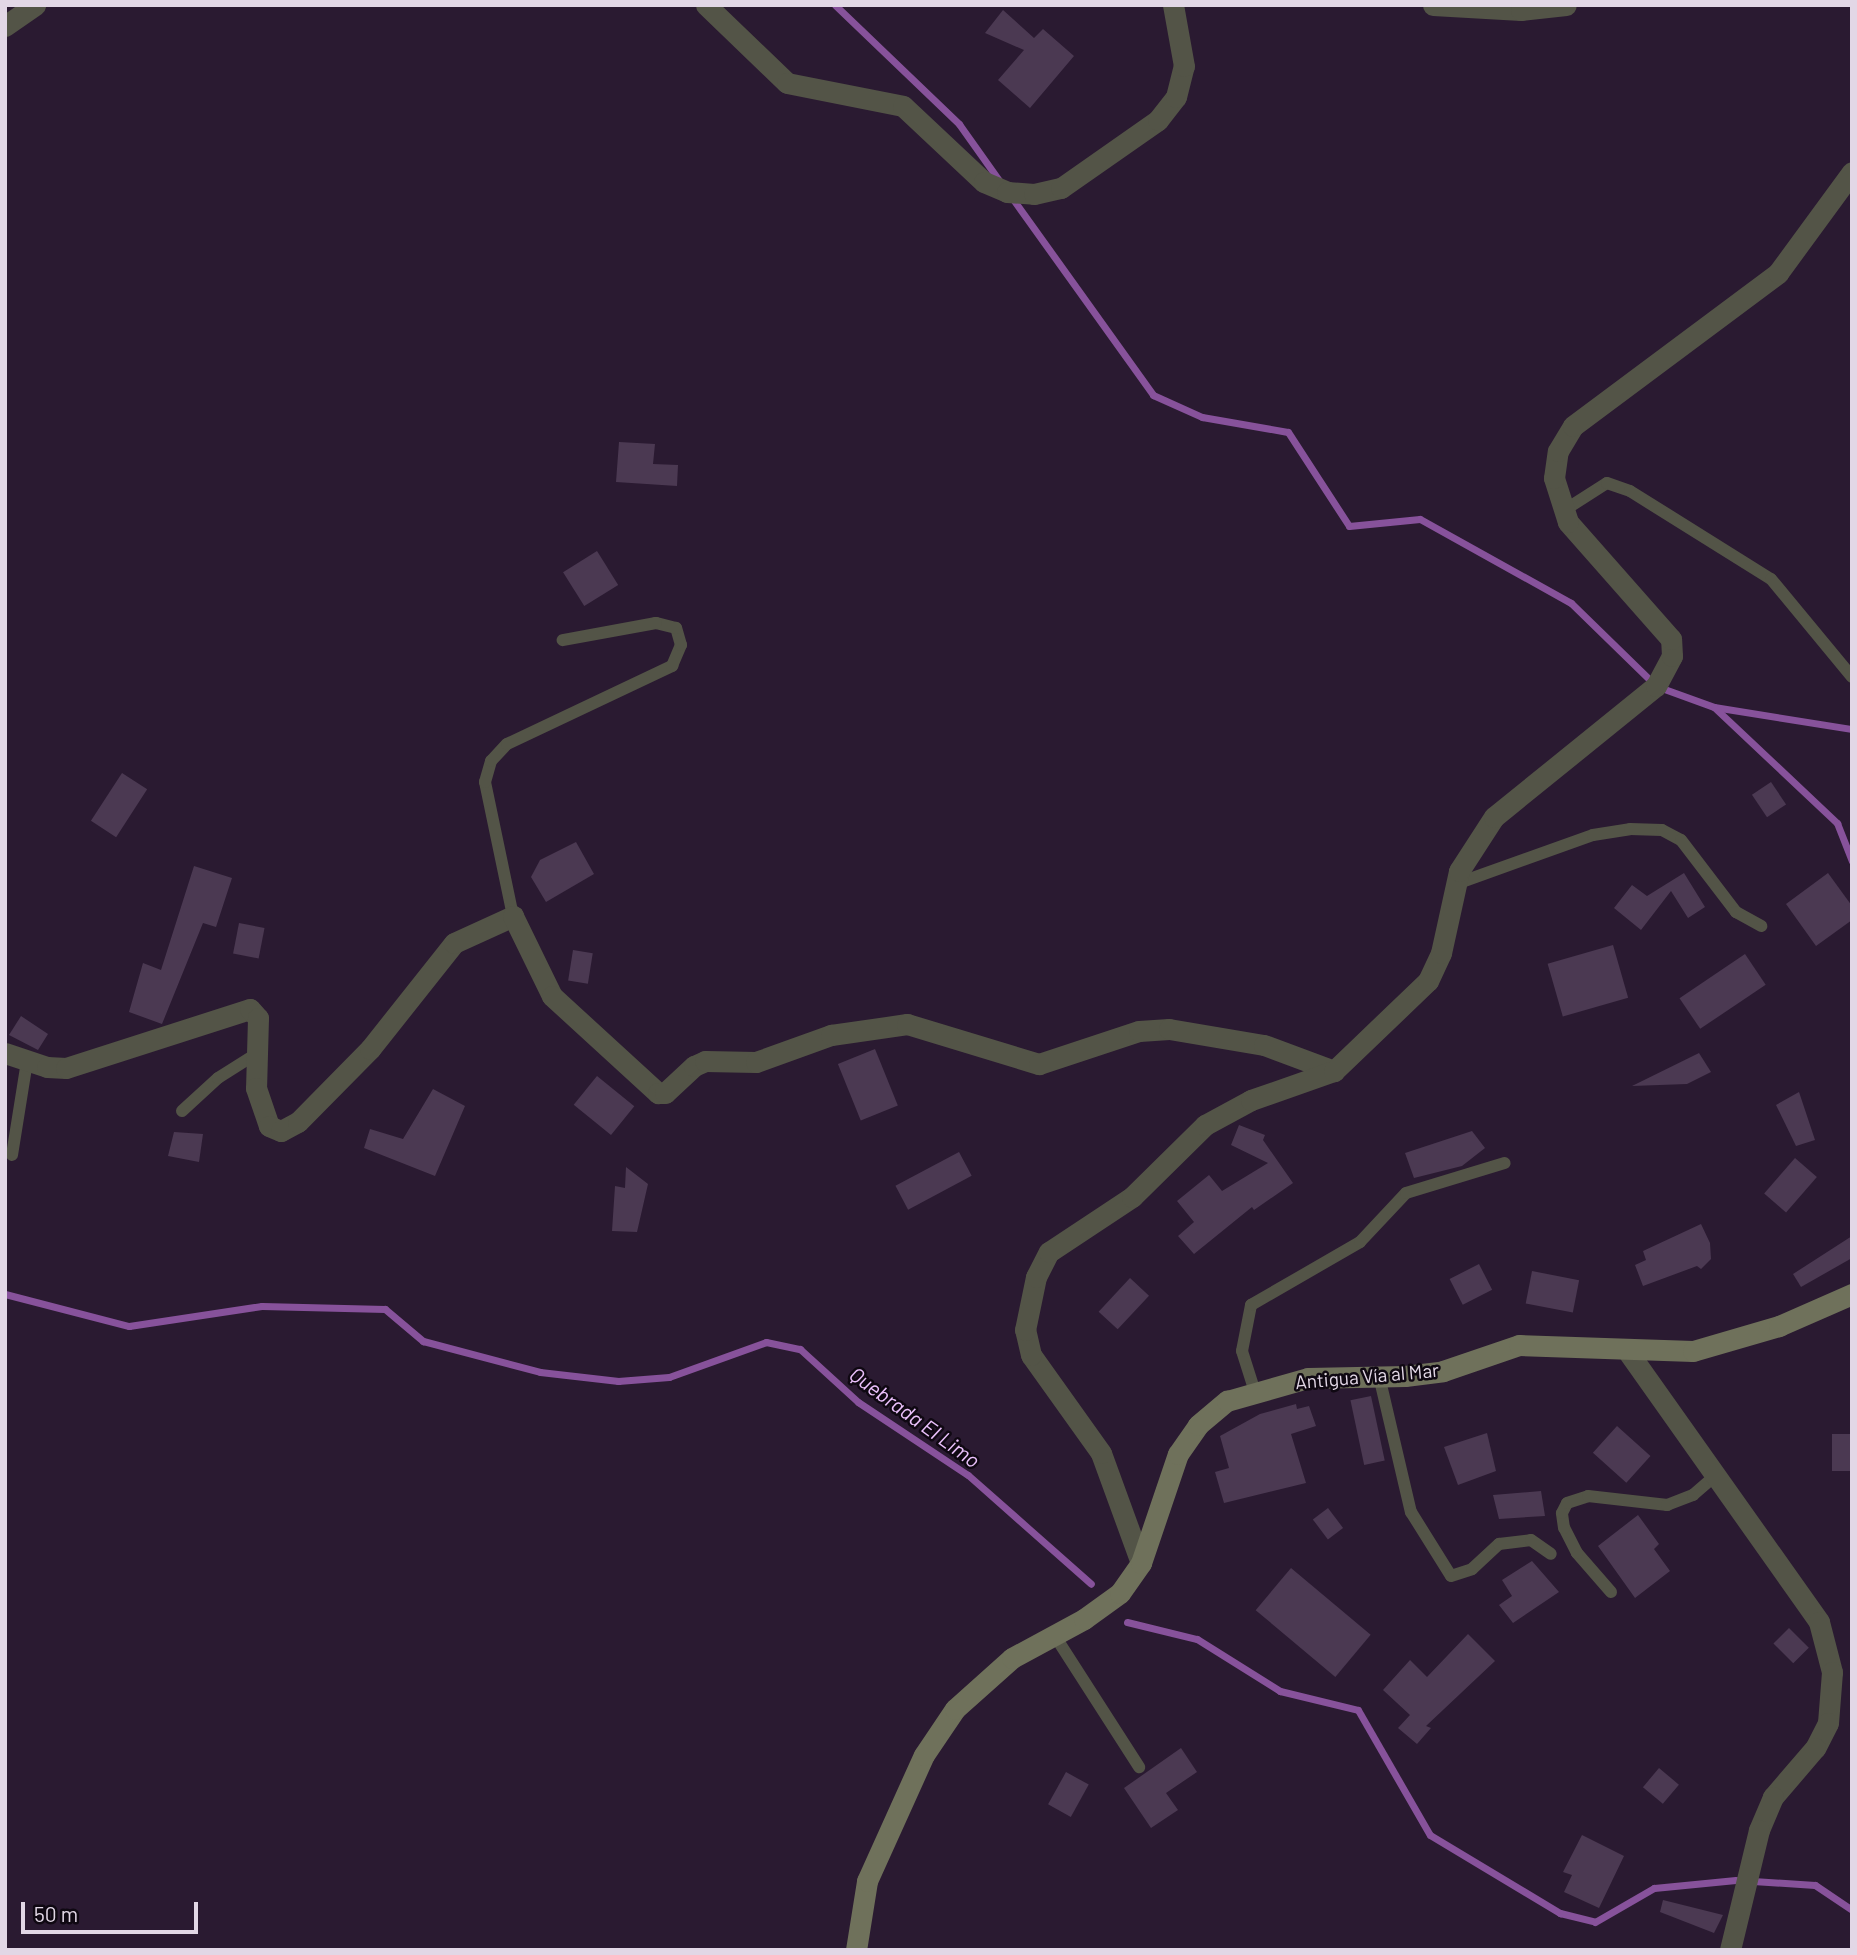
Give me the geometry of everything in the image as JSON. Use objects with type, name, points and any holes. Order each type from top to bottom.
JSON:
[{"type":"main road","name":"Antigua Vía al Mar","points":[[856,1950],[867,1881],[923,1755],[955,1709],[1012,1658],[1055,1636],[1120,1593],[1141,1563],[1178,1454],[1198,1425],[1227,1401],[1308,1378],[1379,1376],[1443,1370],[1519,1345],[1693,1351],[1725,1344],[1852,1294]]},
{"type":"street","points":[[5,26],[35,5]]},
{"type":"street","points":[[706,5],[787,83],[902,106],[984,182],[1007,192],[1034,194],[1061,188],[1158,120],[1176,97],[1184,66],[1174,5]]},
{"type":"street","points":[[1433,5],[1521,10],[1566,5]]},
{"type":"street","points":[[1141,1563],[1101,1453],[1031,1355],[1026,1330],[1036,1277],[1049,1252],[1132,1197],[1212,1121],[1251,1100],[1334,1071],[1428,981],[1441,953],[1456,884],[1474,844],[1494,817],[1656,686],[1672,656],[1669,634],[1563,511],[1555,464],[1573,426],[1778,273],[1852,172]]},
{"type":"street","points":[[5,1053],[27,1061],[66,1068],[183,1032],[243,1008],[258,1018],[256,1088],[269,1126],[281,1132],[298,1122],[370,1049],[454,943],[513,916],[556,1002],[658,1093],[665,1093],[699,1063],[756,1062],[831,1035],[907,1024],[1039,1064],[1139,1031],[1169,1029],[1264,1045],[1334,1071]]},
{"type":"street","points":[[1626,1349],[1819,1622],[1832,1672],[1828,1723],[1815,1748],[1773,1797],[1759,1830],[1730,1950]]},
{"type":"lane","points":[[1563,511],[1607,483],[1630,491],[1771,579],[1852,677]]},
{"type":"lane","points":[[513,916],[485,782],[491,761],[507,744],[672,666],[681,645],[676,628],[656,623],[563,640]]},
{"type":"lane","points":[[1456,884],[1593,835],[1630,829],[1662,830],[1681,840],[1736,912],[1761,926]]},
{"type":"lane","points":[[182,1111],[218,1078],[256,1054]]},
{"type":"lane","points":[[12,1155],[27,1061]]},
{"type":"lane","points":[[1255,1392],[1242,1350],[1253,1303],[1360,1242],[1406,1193],[1506,1163]]},
{"type":"lane","points":[[1379,1376],[1411,1512],[1451,1576],[1472,1569],[1499,1544],[1531,1540],[1551,1554]]},
{"type":"lane","points":[[1611,1592],[1577,1553],[1564,1528],[1562,1513],[1567,1503],[1588,1496],[1667,1505],[1693,1495],[1715,1476]]},
{"type":"lane","points":[[1055,1636],[1139,1767]]},
{"type":"building","points":[[1003,10],[1034,38],[1043,29],[1074,56],[1030,108],[998,80],[1024,50],[985,33]]},
{"type":"building","points":[[619,442],[655,444],[653,464],[678,465],[677,486],[616,482]]},
{"type":"building","points":[[597,551],[618,585],[584,606],[563,572]]},
{"type":"building","points":[[122,773],[147,789],[116,837],[91,821]]},
{"type":"building","points":[[1771,782],[1786,804],[1767,817],[1752,795]]},
{"type":"building","points":[[576,842],[594,874],[546,902],[531,877],[540,860]]},
{"type":"building","points":[[194,866],[232,878],[216,927],[203,923],[162,1024],[129,1012],[143,963],[161,970]]},
{"type":"building","points":[[1684,873],[1705,907],[1688,918],[1671,891],[1641,930],[1614,908],[1632,885],[1647,896]]},
{"type":"building","points":[[1828,873],[1852,906],[1852,920],[1816,946],[1786,904]]},
{"type":"building","points":[[239,923],[265,928],[259,958],[233,953]]},
{"type":"building","points":[[1613,945],[1628,998],[1563,1017],[1548,964]]},
{"type":"building","points":[[573,950],[593,953],[588,984],[568,981]]},
{"type":"building","points":[[1745,954],[1766,985],[1700,1029],[1680,998]]},
{"type":"building","points":[[21,1016],[48,1034],[38,1050],[9,1035]]},
{"type":"building","points":[[875,1049],[898,1106],[861,1121],[838,1064]]},
{"type":"building","points":[[1699,1053],[1711,1072],[1687,1084],[1632,1086]]},
{"type":"building","points":[[597,1076],[634,1106],[611,1135],[574,1105]]},
{"type":"building","points":[[433,1089],[465,1106],[435,1176],[364,1148],[370,1129],[403,1139]]},
{"type":"building","points":[[1799,1092],[1815,1140],[1796,1146],[1776,1105]]},
{"type":"building","points":[[1239,1125],[1265,1135],[1263,1140],[1293,1183],[1254,1210],[1252,1207],[1194,1254],[1178,1236],[1194,1222],[1177,1201],[1209,1175],[1222,1191],[1268,1163],[1231,1145]]},
{"type":"building","points":[[1472,1131],[1485,1148],[1462,1166],[1414,1178],[1405,1153]]},
{"type":"building","points":[[174,1132],[203,1134],[199,1162],[168,1156]]},
{"type":"building","points":[[959,1152],[972,1176],[908,1210],[895,1186]]},
{"type":"building","points":[[1795,1158],[1817,1177],[1786,1212],[1764,1193]]},
{"type":"building","points":[[626,1167],[648,1184],[637,1232],[612,1231],[615,1186],[625,1188]]},
{"type":"building","points":[[1701,1224],[1710,1243],[1711,1259],[1701,1269],[1697,1266],[1643,1286],[1635,1265],[1646,1260],[1643,1251]]},
{"type":"building","points":[[1852,1236],[1852,1258],[1801,1287],[1793,1274]]},
{"type":"building","points":[[1479,1264],[1492,1290],[1463,1305],[1450,1279]]},
{"type":"building","points":[[1532,1271],[1579,1280],[1573,1313],[1526,1303]]},
{"type":"building","points":[[1130,1278],[1149,1296],[1118,1329],[1099,1312]]},
{"type":"building","points":[[1371,1396],[1385,1461],[1364,1465],[1350,1400]]},
{"type":"building","points":[[1296,1404],[1297,1409],[1309,1406],[1316,1426],[1291,1434],[1306,1483],[1224,1503],[1215,1472],[1229,1468],[1220,1436],[1260,1414]]},
{"type":"building","points":[[1617,1426],[1650,1456],[1626,1483],[1593,1453]]},
{"type":"building","points":[[1487,1433],[1496,1471],[1458,1485],[1444,1447]]},
{"type":"building","points":[[1832,1434],[1852,1434],[1852,1471],[1832,1471]]},
{"type":"building","points":[[1541,1491],[1545,1516],[1499,1519],[1493,1495]]},
{"type":"building","points":[[1328,1508],[1343,1528],[1328,1539],[1313,1519]]},
{"type":"building","points":[[1638,1515],[1659,1544],[1654,1549],[1670,1571],[1635,1598],[1598,1546]]},
{"type":"building","points":[[1532,1561],[1559,1592],[1513,1623],[1499,1605],[1512,1596],[1502,1580]]},
{"type":"building","points":[[1291,1568],[1371,1635],[1335,1677],[1256,1610]]},
{"type":"building","points":[[1789,1628],[1809,1648],[1793,1663],[1773,1644]]},
{"type":"building","points":[[1468,1634],[1495,1661],[1426,1726],[1431,1728],[1417,1744],[1398,1728],[1410,1715],[1383,1690],[1410,1660],[1427,1677]]},
{"type":"building","points":[[1181,1748],[1197,1772],[1166,1793],[1178,1810],[1151,1828],[1124,1788]]},
{"type":"building","points":[[1659,1768],[1679,1785],[1663,1804],[1643,1787]]},
{"type":"building","points":[[1066,1772],[1089,1785],[1071,1817],[1048,1804]]},
{"type":"building","points":[[1582,1835],[1624,1856],[1599,1908],[1564,1892],[1572,1875],[1563,1872]]},
{"type":"building","points":[[1663,1900],[1723,1915],[1714,1933],[1660,1912]]},
{"type":"waterway","points":[[835,5],[959,124],[1001,183]]},
{"type":"waterway","points":[[1010,195],[1153,395],[1202,417],[1288,432],[1349,526],[1420,519],[1571,603],[1656,686],[1714,707],[1852,729]]},
{"type":"waterway","points":[[1715,708],[1837,823],[1852,861]]},
{"type":"waterway","name":"Quebrada El Limo","points":[[5,1294],[129,1326],[262,1306],[385,1309],[423,1341],[540,1372],[618,1381],[669,1377],[766,1342],[800,1349],[858,1402],[968,1475],[1091,1584]]},
{"type":"waterway","name":"Quebrada El Limo","points":[[1127,1622],[1197,1639],[1280,1691],[1358,1710],[1430,1835],[1560,1913],[1595,1922],[1654,1888],[1736,1880]]},
{"type":"waterway","name":"Quebrada El Limo","points":[[1753,1881],[1815,1885],[1852,1910]]}]
